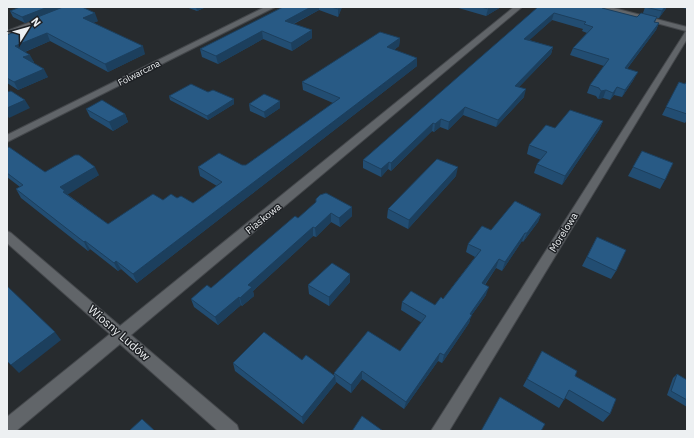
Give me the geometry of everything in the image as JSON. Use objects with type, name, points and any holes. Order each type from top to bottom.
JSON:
[{"type":"street","points":[[7,34],[77,7]]},
{"type":"street","name":"Folwarczna","points":[[7,139],[270,7]]},
{"type":"street","name":"Piaskowa","points":[[7,428],[518,7]]},
{"type":"street","points":[[601,7],[687,29]]},
{"type":"street","name":"Morelowa","points":[[439,431],[687,33]]},
{"type":"street","name":"Wiosny Ludów","points":[[7,236],[231,431]]},
{"type":"building","points":[[20,7],[48,7],[22,17],[10,11]]},
{"type":"building","points":[[63,7],[82,7],[95,13],[83,18],[143,46],[105,64],[47,33],[15,46],[30,55],[23,57],[44,69],[14,82],[7,78],[7,35],[37,23],[30,20]]},
{"type":"building","points":[[283,7],[311,7],[285,21],[312,30],[291,43],[262,31],[216,56],[200,49]]},
{"type":"building","points":[[538,7],[603,7],[602,8],[637,17],[641,13],[657,17],[654,22],[659,23],[625,68],[638,72],[625,90],[617,87],[613,93],[606,90],[601,91],[599,88],[590,85],[609,59],[573,48],[593,27],[584,24],[586,22],[554,13],[524,39],[553,47],[515,86],[526,89],[498,120],[465,107],[449,122],[441,119],[435,124],[433,123],[391,163],[389,162],[381,169],[363,160]]},
{"type":"building","points":[[645,7],[665,7],[662,11]]},
{"type":"building","points":[[380,32],[400,38],[387,47],[417,58],[133,274],[116,261],[114,263],[85,241],[84,242],[16,189],[23,185],[7,173],[7,148],[9,147],[45,172],[75,155],[79,155],[95,167],[60,187],[65,191],[63,192],[108,224],[153,194],[163,200],[171,194],[177,198],[181,196],[193,203],[222,182],[198,167],[219,153],[242,165],[246,165],[340,98],[302,82]]},
{"type":"building","points":[[687,81],[687,114],[666,107],[679,82],[685,84]]},
{"type":"building","points":[[191,84],[208,92],[213,90],[234,99],[207,116],[169,96]]},
{"type":"building","points":[[11,91],[25,100],[7,108],[7,92]]},
{"type":"building","points":[[264,94],[280,101],[264,112],[249,104]]},
{"type":"building","points":[[102,100],[125,114],[109,122],[86,109]]},
{"type":"building","points":[[570,110],[603,121],[565,176],[537,164],[547,152],[529,145],[546,125],[555,128]]},
{"type":"building","points":[[642,151],[673,163],[665,180],[633,167]]},
{"type":"building","points":[[437,159],[458,167],[409,220],[388,209]]},
{"type":"building","points":[[326,193],[352,207],[339,218],[331,213],[315,228],[313,227],[248,285],[252,287],[215,317],[191,299],[207,285],[211,288],[295,216],[298,218],[316,202],[316,199],[320,195]]},
{"type":"building","points":[[515,201],[541,214],[527,233],[525,233],[505,262],[499,259],[482,283],[489,287],[470,314],[472,315],[444,355],[440,353],[406,402],[362,371],[351,385],[334,373],[368,331],[400,351],[426,316],[402,302],[411,291],[435,305],[441,297],[443,299],[481,250],[468,244],[482,226],[491,230]]},
{"type":"building","points":[[597,237],[626,250],[616,271],[587,257]]},
{"type":"building","points":[[332,263],[350,274],[329,297],[308,285]]},
{"type":"building","points":[[7,286],[55,332],[11,365],[7,361]]},
{"type":"building","points":[[264,332],[302,360],[306,355],[335,376],[302,417],[233,363]]},
{"type":"building","points":[[542,351],[577,371],[575,376],[616,399],[610,414],[569,390],[564,400],[527,379]]},
{"type":"building","points":[[677,374],[687,380],[687,400],[671,391]]},
{"type":"building","points":[[500,397],[545,424],[541,431],[481,431]]},
{"type":"building","points":[[362,416],[383,431],[352,431]]},
{"type":"building","points":[[142,419],[155,431],[129,431]]}]
